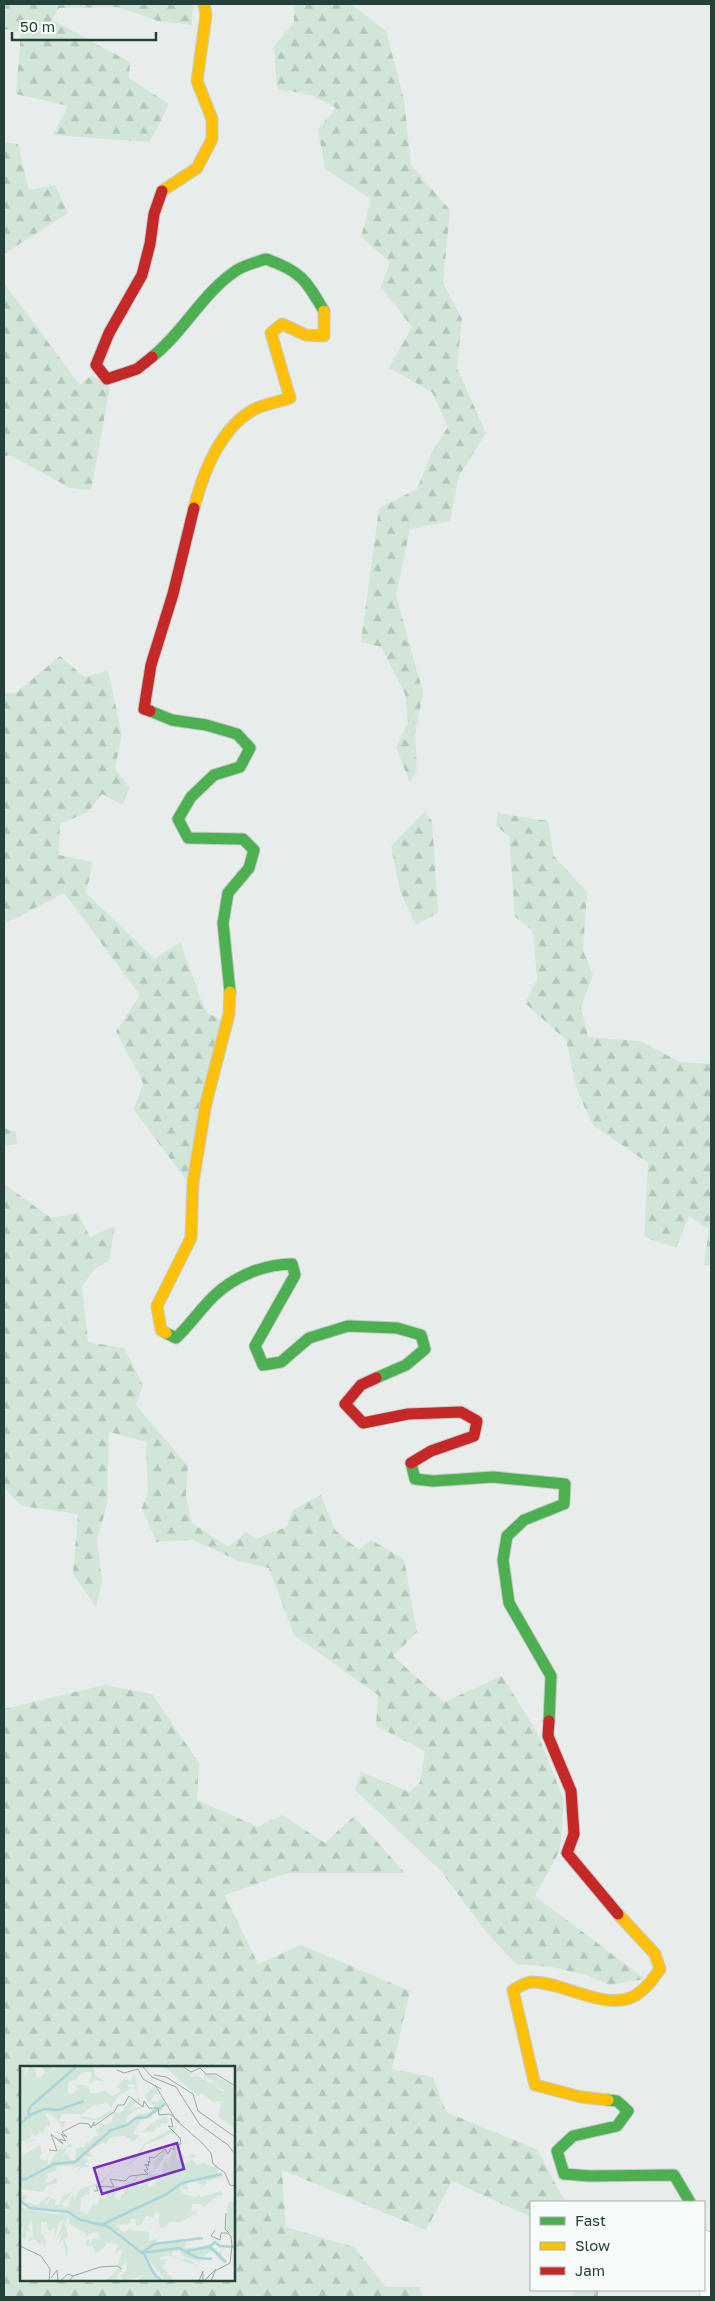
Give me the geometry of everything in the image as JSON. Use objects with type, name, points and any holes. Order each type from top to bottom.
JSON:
[{"type":"street","points":[[204,4],[206,15],[197,82],[212,118],[212,139],[197,168],[161,192],[154,214],[150,244],[142,275],[109,333],[96,365],[107,379],[137,368],[169,344],[204,299],[237,270],[266,259],[286,266],[307,281],[324,312],[324,336],[306,335],[282,324],[271,333],[290,398],[251,412],[225,438],[202,478],[174,593],[146,684],[144,709],[172,720],[206,725],[237,734],[250,748],[240,767],[214,775],[191,797],[178,819],[188,838],[243,840],[254,850],[249,868],[228,893],[223,923],[230,981],[229,1014],[206,1103],[193,1182],[191,1238],[157,1306],[161,1330],[176,1338],[190,1326],[216,1294],[257,1271],[278,1263],[292,1264],[295,1275],[254,1346],[263,1365],[280,1362],[309,1338],[348,1326],[396,1328],[422,1335],[425,1349],[406,1365],[361,1385],[344,1404],[363,1423],[408,1414],[462,1412],[477,1421],[474,1436],[431,1451],[411,1462],[415,1479],[433,1482],[493,1477],[565,1484],[564,1504],[524,1520],[507,1536],[502,1560],[509,1603],[551,1676],[548,1736],[571,1791],[574,1834],[567,1853],[596,1890],[655,1954],[660,1968],[650,1986],[635,1997],[608,2001],[560,1986],[528,1982],[513,1990],[535,2085],[581,2097],[617,2101],[628,2111],[617,2126],[573,2136],[557,2151],[564,2174],[590,2176],[674,2175],[689,2201]]},
{"type":"street","points":[[705,2244],[708,2256],[711,2297]]},
{"type":"green space","points":[[4,4],[193,4],[192,25],[158,21],[118,7],[59,8],[52,20],[130,62],[129,78],[169,104],[150,142],[53,135],[68,106],[16,94],[21,33],[4,29]]},
{"type":"green space","points":[[294,4],[351,4],[386,31],[404,100],[411,165],[450,210],[443,283],[462,319],[457,368],[486,433],[459,476],[450,521],[410,529],[396,595],[423,692],[415,735],[417,769],[410,783],[396,747],[408,723],[405,694],[381,647],[361,642],[379,508],[417,489],[433,450],[448,427],[432,392],[389,368],[412,327],[381,287],[390,262],[361,237],[371,199],[325,169],[318,129],[336,108],[311,95],[277,89],[274,46],[294,22]]},
{"type":"green space","points":[[4,142],[18,144],[29,190],[55,185],[68,213],[4,254]]},
{"type":"green space","points":[[4,283],[80,385],[92,375],[110,387],[91,490],[70,488],[10,455],[4,456]]},
{"type":"green space","points":[[60,656],[84,677],[108,671],[122,734],[115,768],[129,788],[123,805],[102,794],[88,812],[60,824],[59,855],[93,862],[86,893],[155,959],[180,942],[206,1012],[221,1020],[186,1180],[134,1110],[143,1083],[116,1031],[140,995],[64,893],[4,924],[4,693],[16,693]]},
{"type":"green space","points":[[425,811],[432,821],[438,913],[416,925],[400,891],[391,846]]},
{"type":"green space","points":[[497,813],[548,821],[554,856],[587,892],[583,950],[593,975],[581,1007],[588,1037],[640,1041],[680,1062],[711,1064],[711,1265],[704,1265],[709,1229],[689,1216],[676,1248],[644,1237],[648,1163],[593,1125],[578,1093],[566,1040],[525,1003],[537,979],[533,931],[515,917],[509,836],[496,826]]},
{"type":"green space","points":[[4,1128],[16,1132],[17,1144],[4,1146]]},
{"type":"green space","points":[[4,1184],[51,1218],[78,1213],[90,1237],[115,1226],[109,1261],[94,1269],[82,1286],[88,1342],[124,1348],[143,1385],[136,1405],[188,1466],[186,1496],[192,1523],[228,1547],[246,1532],[256,1539],[286,1527],[294,1509],[321,1495],[335,1530],[359,1550],[371,1540],[404,1559],[417,1632],[393,1656],[444,1702],[502,1676],[537,1732],[564,1801],[560,1850],[535,1896],[645,1979],[610,1985],[585,1975],[552,1967],[516,1964],[487,1933],[440,1870],[355,1790],[361,1772],[410,1792],[420,1782],[425,1751],[376,1726],[378,1695],[294,1635],[269,1568],[239,1561],[193,1540],[156,1542],[142,1508],[148,1491],[146,1442],[109,1432],[107,1505],[97,1539],[102,1582],[96,1607],[73,1574],[78,1514],[22,1506],[4,1488]]},
{"type":"green space","points":[[104,1685],[152,1694],[199,1763],[197,1800],[258,1827],[282,1815],[325,1843],[354,1816],[405,1873],[288,1873],[225,1895],[258,1964],[301,1945],[410,1991],[392,2069],[433,2077],[446,2112],[538,2150],[559,2191],[566,2201],[530,2201],[530,2217],[452,2181],[426,2230],[282,2170],[286,2227],[354,2247],[386,2287],[419,2287],[423,2297],[4,2297],[4,1709]]},
{"type":"green space","points":[[573,2291],[598,2291],[598,2297],[574,2297]]},
{"type":"traffic: fast","points":[[152,357],[174,336],[203,301],[225,279],[240,268],[266,259],[278,263],[301,278],[312,291],[324,311]]},
{"type":"traffic: fast","points":[[150,711],[172,720],[206,725],[237,734],[250,748],[240,767],[214,775],[191,797],[178,819],[188,838],[243,839],[254,850],[249,868],[228,893],[223,923],[230,992]]},
{"type":"traffic: fast","points":[[166,1333],[176,1338],[215,1295],[241,1277],[271,1266],[292,1264],[295,1275],[255,1346],[263,1365],[281,1362],[309,1338],[348,1326],[397,1328],[421,1335],[425,1349],[406,1365],[376,1378]]},
{"type":"traffic: fast","points":[[411,1463],[415,1479],[433,1481],[493,1477],[565,1484],[564,1504],[524,1520],[507,1536],[503,1560],[509,1603],[551,1676],[549,1721]]},
{"type":"traffic: fast","points":[[608,2100],[617,2101],[628,2111],[617,2126],[573,2136],[557,2151],[564,2174],[590,2176],[674,2175],[689,2201]]},
{"type":"traffic: slow","points":[[162,191],[197,168],[212,139],[212,119],[197,81],[206,15],[204,4]]},
{"type":"traffic: slow","points":[[194,508],[208,467],[222,440],[231,428],[253,410],[290,398],[271,333],[282,324],[306,335],[324,336],[324,311]]},
{"type":"traffic: slow","points":[[166,1333],[161,1330],[157,1306],[191,1238],[193,1182],[206,1103],[229,1014],[230,992]]},
{"type":"traffic: slow","points":[[608,2100],[581,2097],[535,2085],[513,1990],[531,1982],[556,1986],[598,1999],[624,2000],[636,1995],[650,1983],[660,1969],[655,1954],[618,1914]]},
{"type":"traffic: jam","points":[[152,357],[137,369],[107,379],[96,365],[109,333],[142,275],[150,244],[154,214],[162,191]]},
{"type":"traffic: jam","points":[[150,711],[144,709],[151,665],[173,594],[194,508]]},
{"type":"traffic: jam","points":[[376,1378],[361,1385],[345,1404],[363,1423],[408,1414],[461,1412],[477,1421],[474,1436],[431,1451],[411,1463]]},
{"type":"traffic: jam","points":[[549,1721],[548,1736],[571,1791],[574,1834],[567,1853],[618,1914]]}]
